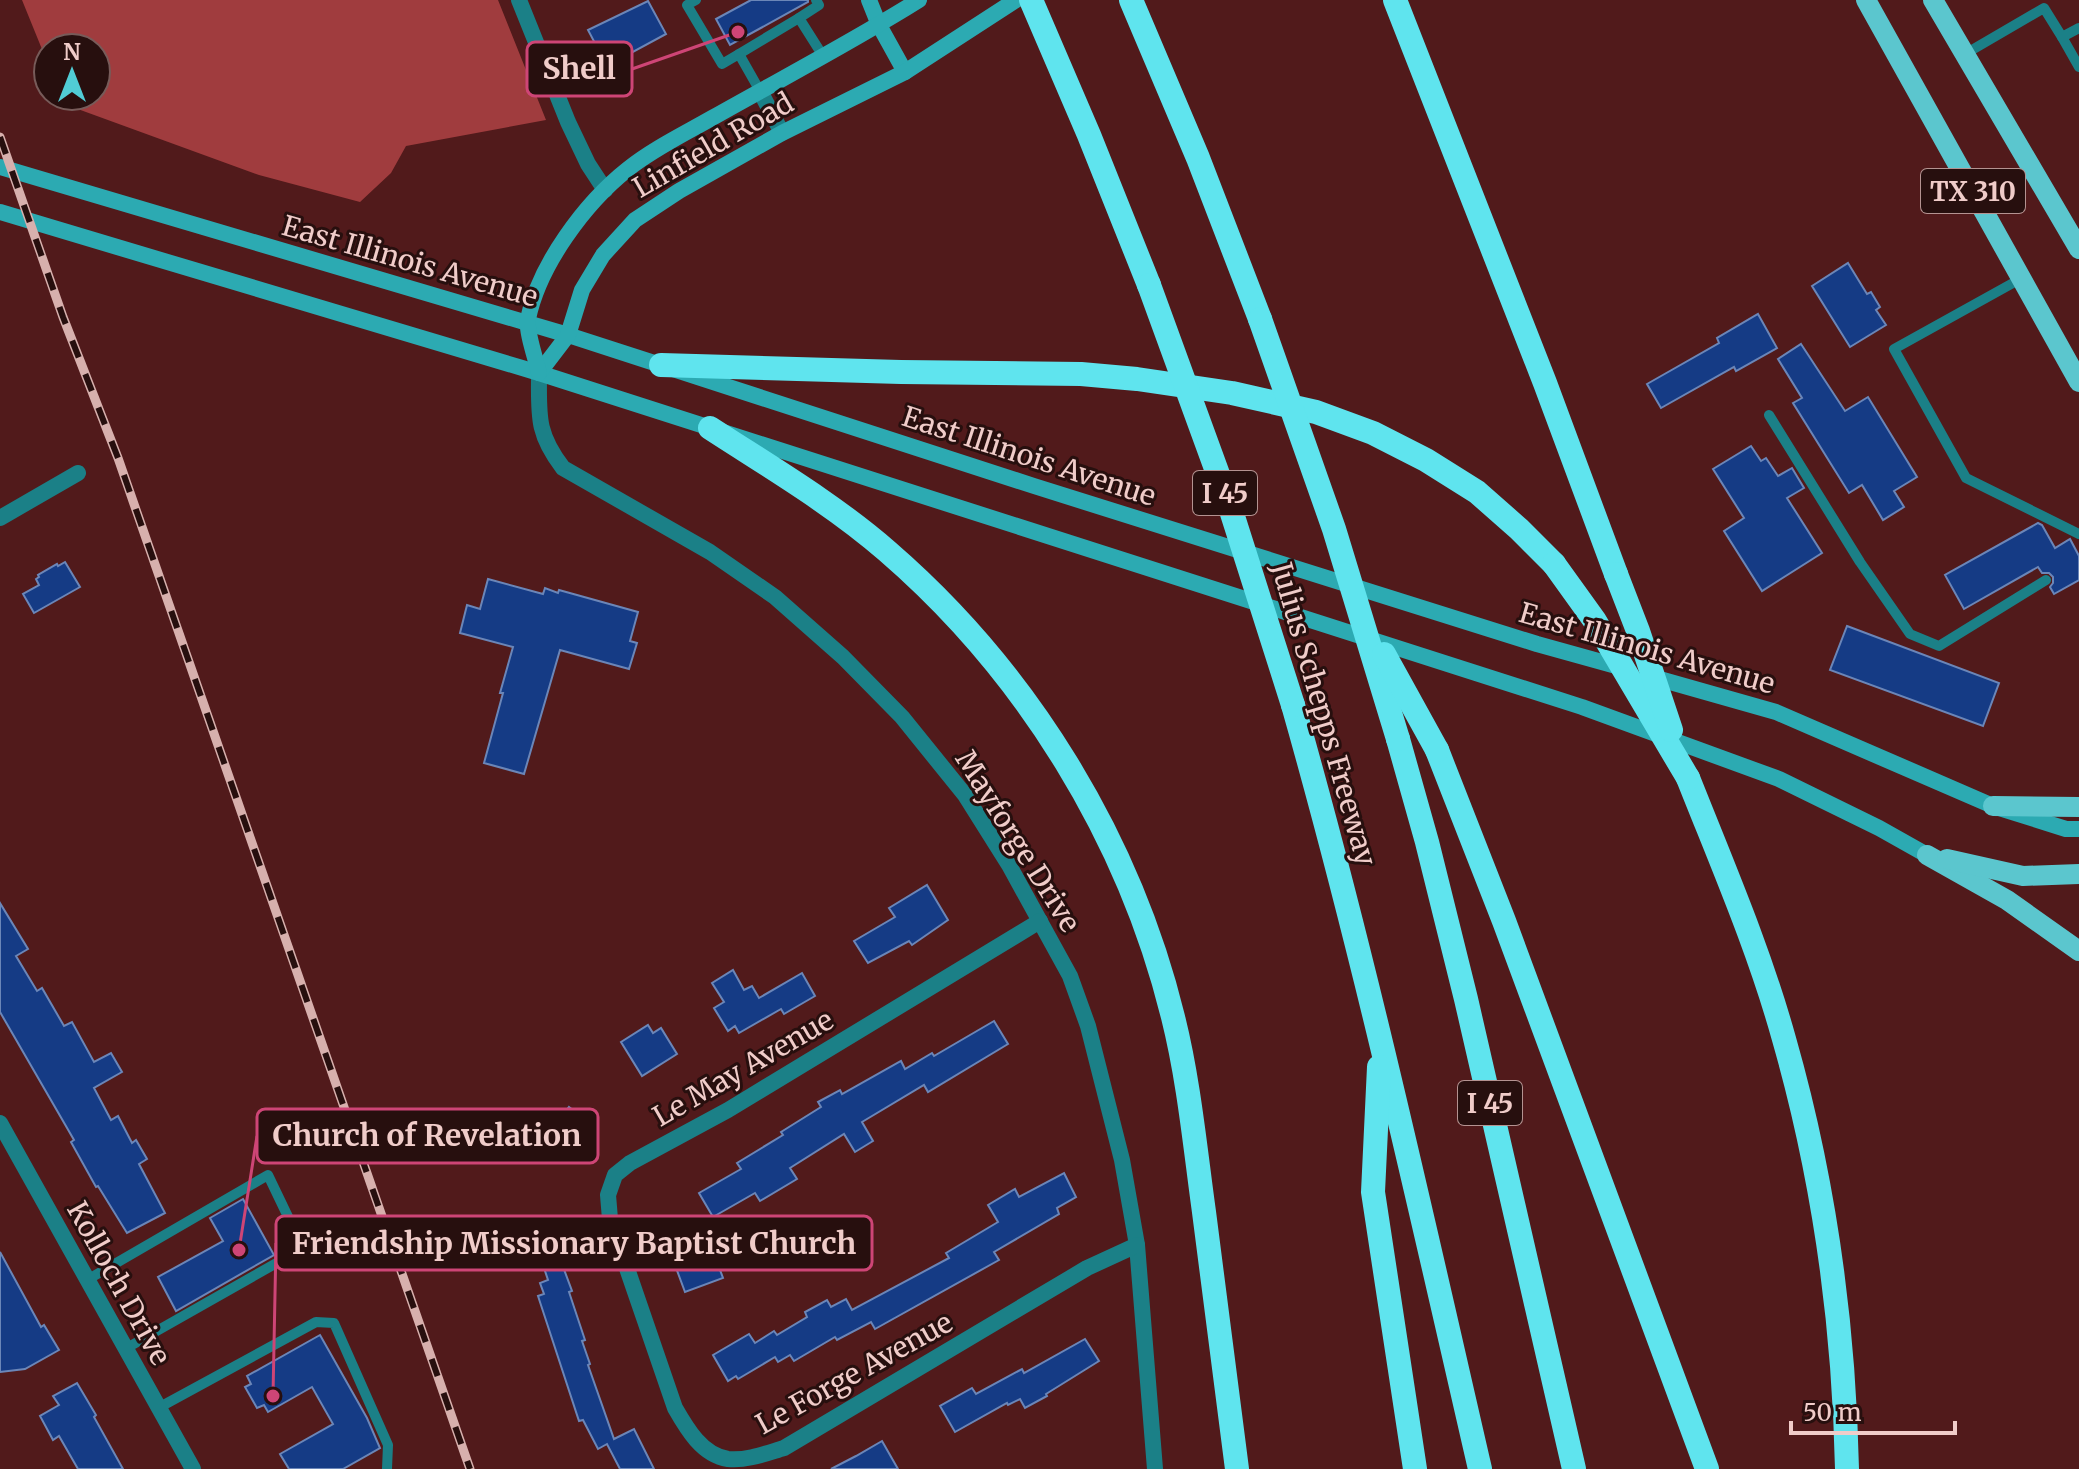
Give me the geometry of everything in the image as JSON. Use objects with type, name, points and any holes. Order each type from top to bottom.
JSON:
[{"type":"highway","name":"Julius Schepps Freeway","points":[[1031,0],[1149,285],[1230,507],[1293,705],[1336,859],[1380,1036],[1480,1469]]},
{"type":"highway","points":[[1395,0],[1638,631],[1688,778],[1761,965],[1784,1038],[1810,1138],[1829,1243],[1840,1332],[1847,1469]]},
{"type":"highway","name":"I 45","points":[[1135,9],[1198,158],[1260,319],[1309,454],[1360,610],[1427,842],[1574,1469]]},
{"type":"highway","points":[[661,365],[1081,374],[1137,379],[1232,393],[1316,412],[1373,433],[1426,460],[1477,492],[1554,564],[1595,621],[1688,778]]},
{"type":"highway","points":[[710,428],[824,502],[886,550],[941,602],[995,661],[1044,727],[1094,810],[1149,936],[1173,1017],[1189,1097],[1237,1469]]},
{"type":"highway","points":[[1360,610],[1437,750],[1504,921],[1707,1469]]},
{"type":"highway","points":[[1380,1036],[1373,1192],[1415,1469]]},
{"type":"main road","points":[[869,0],[905,72]]},
{"type":"main road","name":"Linfield Road","points":[[527,323],[541,280],[578,219],[628,168],[919,0]]},
{"type":"main road","name":"Linfield Road","points":[[539,373],[568,335],[582,290],[603,255],[635,220],[679,191],[782,133],[905,72],[1016,0]]},
{"type":"main road","name":"TX 310","points":[[1866,0],[2079,382]]},
{"type":"main road","name":"TX 310","points":[[1933,0],[2079,249]]},
{"type":"main road","name":"East Illinois Avenue","points":[[0,167],[568,335],[1537,644],[1776,712],[1993,806],[2066,829],[2079,829]]},
{"type":"main road","points":[[0,212],[539,373],[1582,707],[1779,779],[1879,828],[2007,900],[2079,951]]},
{"type":"main road","points":[[527,323],[539,373]]},
{"type":"main road","points":[[1993,806],[2079,807]]},
{"type":"main road","points":[[1927,855],[2023,876],[2079,874]]},
{"type":"street","points":[[519,0],[568,122],[588,164],[605,190]]},
{"type":"street","points":[[760,91],[782,133]]},
{"type":"street","name":"Mayforge Drive","points":[[539,373],[539,424],[549,450],[563,468],[710,552],[775,597],[843,657],[902,717],[965,795],[1009,865],[1070,976],[1088,1026],[1122,1160],[1137,1245],[1155,1469]]},
{"type":"street","points":[[0,518],[78,473]]},
{"type":"street","name":"Le May Avenue","points":[[649,1333],[610,1219],[608,1195],[615,1175],[630,1163],[728,1110],[1040,921]]},
{"type":"street","name":"Kolloch Drive","points":[[0,1123],[193,1469]]},
{"type":"street","name":"Le Forge Avenue","points":[[649,1333],[675,1408],[688,1431],[707,1450],[728,1459],[752,1457],[784,1448],[1087,1268],[1137,1245]]},
{"type":"lane","points":[[696,0],[687,5],[722,64],[819,5],[816,0]]},
{"type":"lane","points":[[1965,54],[2042,4],[2079,67]]},
{"type":"lane","points":[[799,18],[823,56]]},
{"type":"lane","points":[[2062,37],[2079,28]]},
{"type":"lane","points":[[739,54],[760,91]]},
{"type":"lane","points":[[2022,278],[1894,349],[1966,478],[2079,534]]},
{"type":"lane","points":[[1769,415],[1860,562],[1910,634],[1939,646],[2046,580]]},
{"type":"lane","points":[[87,1280],[268,1175],[303,1248],[125,1349]]},
{"type":"lane","points":[[160,1407],[316,1322],[334,1323],[388,1445],[387,1469]]},
{"type":"shaded area","points":[[22,0],[498,0],[546,120],[406,146],[391,173],[360,202],[259,175],[86,112],[112,112],[112,32],[35,32]]},
{"type":"building","points":[[751,0],[808,2],[730,45],[716,19]]},
{"type":"building","points":[[648,1],[666,34],[607,66],[588,30]]},
{"type":"building","points":[[1848,263],[1867,294],[1871,292],[1880,307],[1876,310],[1886,325],[1850,347],[1812,286]]},
{"type":"building","points":[[1758,314],[1777,348],[1736,371],[1734,367],[1661,408],[1647,384],[1719,343],[1717,338]]},
{"type":"building","points":[[1801,344],[1845,411],[1868,397],[1917,477],[1894,491],[1904,507],[1883,520],[1862,485],[1849,493],[1793,403],[1802,398],[1778,359]]},
{"type":"building","points":[[1751,446],[1761,461],[1766,458],[1778,476],[1792,468],[1804,488],[1787,498],[1822,553],[1762,591],[1724,531],[1744,518],[1713,469]]},
{"type":"building","points":[[2038,523],[2055,548],[2070,539],[2079,556],[2079,580],[2054,594],[2050,587],[2053,577],[2042,573],[2038,567],[1964,609],[1945,575]]},
{"type":"building","points":[[65,562],[80,587],[34,613],[23,594],[39,585],[38,575]]},
{"type":"building","points":[[488,579],[543,594],[545,588],[558,593],[559,590],[638,612],[630,641],[637,643],[629,669],[560,650],[524,774],[484,763],[513,647],[460,633],[467,605],[480,609]]},
{"type":"building","points":[[1847,626],[1999,683],[1983,726],[1830,670]]},
{"type":"building","points":[[927,885],[948,920],[912,945],[909,941],[868,963],[854,941],[895,917],[889,908]]},
{"type":"building","points":[[0,903],[28,949],[16,956],[37,991],[42,988],[64,1026],[72,1022],[94,1062],[111,1053],[122,1072],[94,1088],[111,1120],[118,1116],[132,1143],[136,1140],[147,1159],[139,1164],[165,1213],[127,1233],[96,1187],[71,1142],[74,1140],[0,1012]]},
{"type":"building","points":[[733,970],[744,990],[752,986],[759,998],[802,973],[815,996],[784,1014],[781,1009],[739,1033],[735,1026],[728,1031],[714,1008],[724,1002],[712,983]]},
{"type":"building","points":[[994,1021],[1008,1044],[928,1092],[924,1085],[862,1122],[873,1141],[855,1152],[844,1134],[790,1168],[797,1179],[760,1201],[755,1193],[713,1217],[699,1193],[741,1169],[737,1163],[821,1107],[818,1102],[840,1090],[842,1094],[901,1061],[905,1069],[932,1053],[934,1056]]},
{"type":"building","points":[[648,1025],[653,1033],[661,1028],[677,1054],[642,1076],[621,1042]]},
{"type":"building","points":[[569,1107],[597,1128],[581,1149],[574,1143],[566,1155],[544,1139]]},
{"type":"building","points":[[1064,1173],[1076,1197],[1057,1208],[1059,1214],[994,1252],[999,1260],[875,1329],[871,1322],[837,1340],[835,1337],[794,1361],[790,1355],[778,1362],[775,1357],[738,1379],[736,1376],[728,1381],[713,1355],[749,1334],[755,1343],[774,1331],[777,1335],[807,1317],[805,1312],[827,1300],[831,1307],[846,1299],[852,1310],[949,1258],[946,1253],[998,1222],[988,1205],[1015,1189],[1019,1197]]},
{"type":"building","points":[[243,1199],[274,1255],[176,1311],[158,1277],[223,1241],[210,1218]]},
{"type":"building","points":[[559,1223],[571,1262],[562,1264],[572,1291],[569,1292],[585,1340],[582,1341],[588,1365],[614,1439],[634,1429],[654,1469],[620,1469],[607,1444],[598,1449],[583,1420],[579,1421],[538,1296],[544,1294],[540,1283],[548,1280],[532,1232]]},
{"type":"building","points":[[710,1243],[723,1278],[685,1292],[672,1257]]},
{"type":"building","points":[[0,1252],[41,1327],[44,1325],[59,1350],[25,1369],[0,1372]]},
{"type":"building","points":[[320,1335],[367,1418],[380,1448],[343,1469],[289,1469],[280,1454],[333,1424],[312,1387],[268,1412],[264,1405],[257,1408],[245,1387],[251,1384],[247,1376]]},
{"type":"building","points":[[1085,1339],[1099,1361],[1025,1408],[1020,1399],[1007,1403],[955,1432],[940,1406],[972,1388],[976,1394],[1022,1369],[1024,1373]]},
{"type":"building","points":[[77,1383],[123,1469],[78,1469],[59,1436],[53,1440],[40,1416],[59,1405],[53,1396]]},
{"type":"building","points":[[882,1441],[898,1469],[831,1469],[856,1456]]},
{"type":"railway","points":[[0,137],[63,317],[118,458],[470,1469]]},
{"type":"place","name":"Shell","points":[[738,32]]},
{"type":"place","name":"Church of Revelation","points":[[239,1250]]},
{"type":"place","name":"Friendship Missionary Baptist Church","points":[[273,1396]]}]
